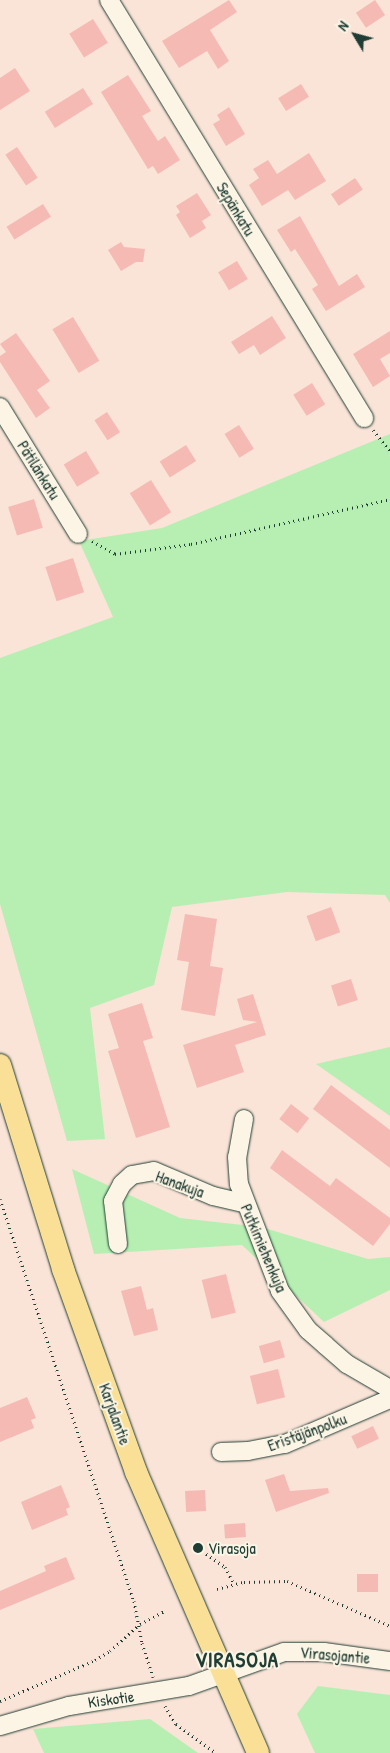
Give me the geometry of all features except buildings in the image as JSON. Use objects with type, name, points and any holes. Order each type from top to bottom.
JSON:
[{"type":"main road","name":"Karjalantie","points":[[0,1065],[63,1269],[136,1472],[258,1753]]},
{"type":"street","name":"Sepänkatu","points":[[109,0],[364,418]]},
{"type":"street","name":"Pätilänkatu","points":[[0,407],[78,534]]},
{"type":"street","name":"Putkimiehenkuja","points":[[244,1119],[237,1157],[244,1203],[280,1291],[298,1317],[347,1364],[390,1388]]},
{"type":"street","name":"Hanakuja","points":[[118,1244],[113,1201],[122,1184],[132,1175],[154,1171],[213,1196],[244,1203]]},
{"type":"street","name":"Eristäjänpolku","points":[[221,1452],[248,1452],[285,1444],[390,1399]]},
{"type":"street","name":"Virasojantie","points":[[223,1673],[284,1652],[324,1652],[390,1661]]},
{"type":"street","name":"Kiskotie","points":[[0,1726],[69,1706],[160,1693],[223,1673]]},
{"type":"path","points":[[364,418],[390,451]]},
{"type":"path","points":[[78,534],[116,554],[191,544],[390,499]]},
{"type":"path","points":[[0,1199],[140,1624],[142,1643],[152,1673]]},
{"type":"path","points":[[198,1548],[225,1567],[234,1584]]},
{"type":"path","points":[[217,1589],[234,1584],[268,1579],[287,1581],[390,1626]]},
{"type":"path","points":[[0,1701],[95,1660],[110,1651],[140,1624],[164,1611]]},
{"type":"path","points":[[167,1712],[176,1724],[216,1753]]},
{"type":"green space","points":[[390,434],[390,903],[385,895],[287,892],[172,907],[154,985],[90,1008],[105,1139],[67,1141],[0,904],[0,658],[113,617],[79,541],[162,528]]},
{"type":"green space","points":[[390,1047],[390,1116],[316,1064]]},
{"type":"green space","points":[[72,1169],[180,1218],[261,1227],[368,1259],[390,1257],[390,1290],[324,1322],[242,1245],[94,1254]]},
{"type":"green space","points":[[318,1686],[390,1695],[390,1753],[315,1753],[297,1714]]},
{"type":"green space","points":[[150,1719],[198,1753],[44,1753],[33,1729]]},
{"type":"place","name":"Virasoja","points":[[198,1548]]},
{"type":"district","name":"VIRASOJA","points":[[237,1660]]}]
